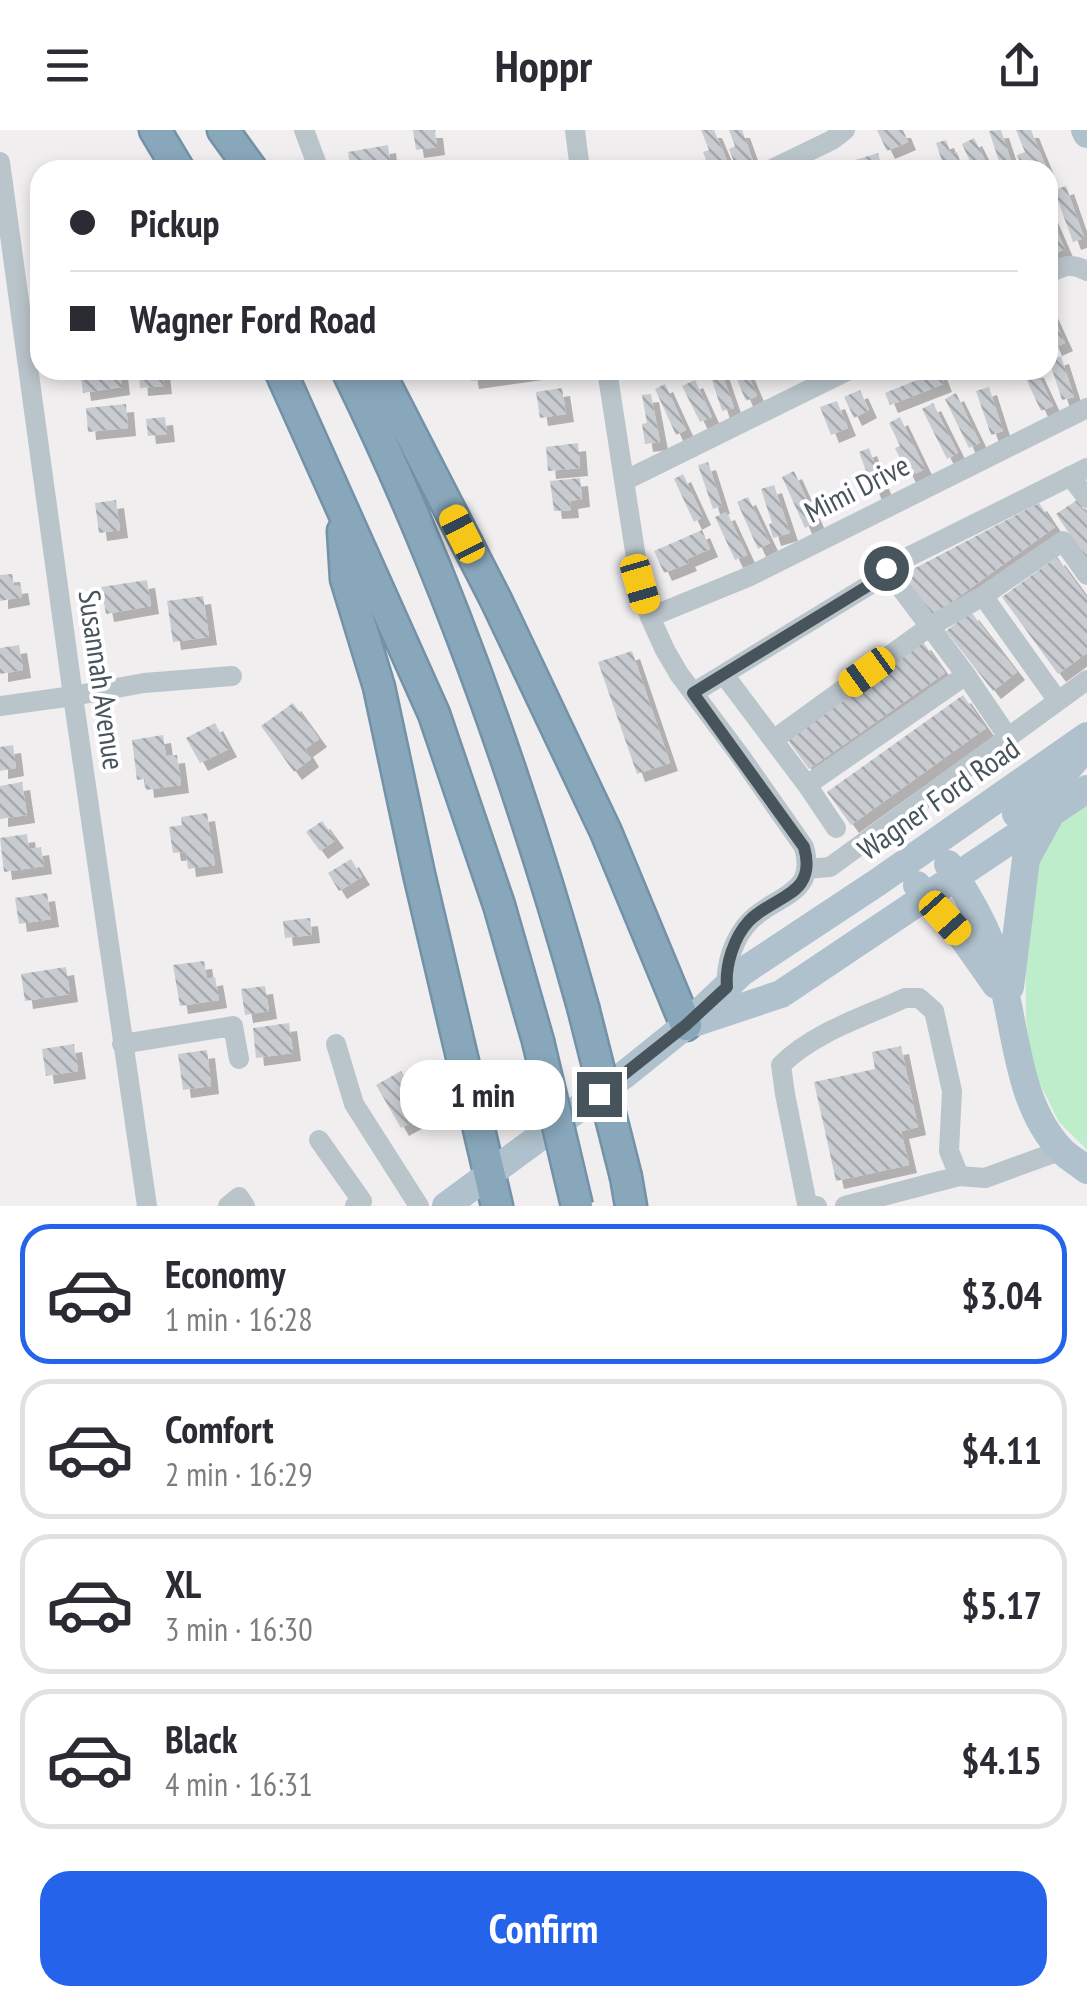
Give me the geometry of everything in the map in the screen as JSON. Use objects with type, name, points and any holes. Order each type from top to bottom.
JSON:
[{"type":"highway","points":[[156,130],[172,160]]},
{"type":"highway","points":[[221,130],[235,160]]},
{"type":"highway","points":[[221,130],[244,160]]},
{"type":"highway","points":[[284,380],[434,714],[499,905],[538,1041],[576,1206]]},
{"type":"highway","points":[[351,380],[437,572],[487,699],[549,885],[584,1007],[628,1192]]},
{"type":"highway","points":[[383,380],[496,600],[589,796],[686,1025]]},
{"type":"highway","points":[[342,508],[346,579],[379,688],[496,1206]]},
{"type":"main road","name":"Wagner Ford Road","points":[[446,1206],[686,1025],[742,972],[1087,736]]},
{"type":"main road","points":[[1087,746],[1047,793],[951,869],[986,927],[1000,967],[1021,1070],[1048,1132],[1062,1150],[1087,1170]]},
{"type":"main road","name":"Wagner Ford Road","points":[[686,1025],[781,994],[951,869],[1087,789]]},
{"type":"main road","points":[[1008,1008],[1026,858],[1052,812]]},
{"type":"main road","points":[[772,952],[852,927],[921,890],[965,940],[1008,1008]]},
{"type":"street","points":[[304,130],[315,160]]},
{"type":"street","points":[[576,130],[579,160]]},
{"type":"street","points":[[791,160],[845,130]]},
{"type":"street","name":"Susannah Avenue","points":[[0,162],[72,696],[147,1206]]},
{"type":"street","points":[[1058,269],[1069,264],[1083,268]]},
{"type":"street","points":[[610,380],[640,584],[650,617],[664,650],[804,847],[807,858],[799,887],[751,919],[740,934],[730,956],[727,987]]},
{"type":"street","points":[[624,480],[828,380]]},
{"type":"street","name":"Mimi Drive","points":[[650,617],[748,577],[1087,408]]},
{"type":"street","points":[[693,693],[871,584],[886,568],[1079,472],[1087,498]]},
{"type":"street","points":[[773,740],[929,627],[1063,541],[1087,575]]},
{"type":"street","points":[[886,568],[1008,737]]},
{"type":"street","points":[[982,596],[1058,701]]},
{"type":"street","points":[[807,785],[966,675]]},
{"type":"street","points":[[0,706],[144,683],[232,676]]},
{"type":"street","points":[[725,676],[836,828]]},
{"type":"street","points":[[806,869],[830,868],[1087,680]]},
{"type":"street","points":[[817,1206],[807,1204],[782,1065],[814,1040],[905,998],[919,998],[934,1011],[952,1091],[950,1151],[959,1176]]},
{"type":"street","points":[[122,1044],[233,1026],[239,1060]]},
{"type":"street","points":[[336,1044],[354,1104],[419,1206]]},
{"type":"street","points":[[318,1140],[362,1201],[355,1206]]},
{"type":"street","points":[[844,1206],[959,1176],[986,1178],[1062,1150]]},
{"type":"street","points":[[228,1206],[239,1197],[245,1206]]},
{"type":"green space","points":[[1087,801],[1087,1150],[1059,1122],[1031,1066],[1025,929],[1039,850],[1055,824]]},
{"type":"building","points":[[413,130],[435,130],[437,147],[416,150]]},
{"type":"building","points":[[701,130],[714,130],[727,160],[706,160],[703,152],[709,150]]},
{"type":"building","points":[[729,130],[742,130],[753,160],[733,160],[729,149],[735,146]]},
{"type":"building","points":[[877,130],[903,130],[908,142],[887,151]]},
{"type":"building","points":[[1001,130],[1011,160],[999,160],[989,131]]},
{"type":"building","points":[[1016,130],[1031,130],[1043,160],[1019,160],[1017,155],[1025,152]]},
{"type":"building","points":[[974,138],[985,160],[969,160],[962,144]]},
{"type":"building","points":[[946,140],[951,154],[957,152],[960,160],[942,160],[936,143]]},
{"type":"building","points":[[388,145],[390,160],[349,160],[348,152]]},
{"type":"building","points":[[878,153],[880,160],[855,160]]},
{"type":"building","points":[[1066,186],[1084,238],[1073,242],[1058,201],[1058,189]]},
{"type":"building","points":[[1058,233],[1065,249],[1058,252]]},
{"type":"building","points":[[1058,328],[1065,343],[1058,346]]},
{"type":"building","points":[[1061,356],[1074,397],[1062,400],[1056,380]]},
{"type":"building","points":[[81,380],[121,380],[122,387],[83,393]]},
{"type":"building","points":[[140,380],[163,380],[164,386],[140,388]]},
{"type":"building","points":[[695,380],[712,417],[700,422],[682,386]]},
{"type":"building","points":[[712,380],[724,380],[734,408],[722,411]]},
{"type":"building","points":[[737,380],[750,380],[757,396],[746,401]]},
{"type":"building","points":[[917,380],[942,380],[944,384],[890,405],[885,393]]},
{"type":"building","points":[[1027,380],[1041,380],[1053,406],[1041,411]]},
{"type":"building","points":[[665,384],[686,430],[676,435],[655,389]]},
{"type":"building","points":[[989,387],[1003,431],[991,435],[976,391]]},
{"type":"building","points":[[562,388],[566,414],[540,418],[536,392]]},
{"type":"building","points":[[860,390],[869,410],[854,418],[844,397]]},
{"type":"building","points":[[956,393],[980,443],[969,448],[945,399]]},
{"type":"building","points":[[651,394],[660,442],[645,444],[642,424],[647,423],[642,395]]},
{"type":"building","points":[[837,401],[848,428],[831,435],[820,407]]},
{"type":"building","points":[[933,403],[958,453],[947,459],[922,409]]},
{"type":"building","points":[[126,404],[128,428],[88,432],[86,408]]},
{"type":"building","points":[[165,417],[167,434],[148,436],[146,419]]},
{"type":"building","points":[[900,417],[925,469],[909,477],[895,448],[900,446],[889,423]]},
{"type":"building","points":[[578,443],[580,468],[548,471],[546,447]]},
{"type":"building","points":[[869,448],[884,489],[874,493],[859,452]]},
{"type":"building","points":[[708,462],[722,506],[713,509],[698,465]]},
{"type":"building","points":[[794,471],[817,522],[805,528],[782,477]]},
{"type":"building","points":[[683,474],[703,517],[694,522],[674,479]]},
{"type":"building","points":[[580,478],[582,499],[570,501],[571,510],[554,511],[550,481]]},
{"type":"building","points":[[774,485],[790,533],[773,538],[761,489]]},
{"type":"building","points":[[748,497],[770,543],[758,549],[737,502]]},
{"type":"building","points":[[116,500],[120,530],[99,533],[95,503]]},
{"type":"building","points":[[1077,500],[1087,514],[1087,560],[1056,514]]},
{"type":"building","points":[[1039,503],[1055,527],[932,616],[902,575]]},
{"type":"building","points":[[727,512],[747,555],[735,560],[715,517]]},
{"type":"building","points":[[702,530],[710,549],[664,573],[654,551]]},
{"type":"building","points":[[1057,557],[1087,598],[1087,653],[1058,674],[1002,597]]},
{"type":"building","points":[[12,574],[22,597],[0,601],[0,575]]},
{"type":"building","points":[[147,580],[151,606],[106,614],[101,587]]},
{"type":"building","points":[[203,596],[209,637],[173,642],[167,601]]},
{"type":"building","points":[[971,612],[1017,672],[993,691],[946,631]]},
{"type":"building","points":[[923,642],[945,673],[809,769],[787,739]]},
{"type":"building","points":[[19,645],[23,670],[0,674],[0,648]]},
{"type":"building","points":[[632,651],[670,763],[637,774],[598,662]]},
{"type":"building","points":[[963,695],[986,728],[851,825],[827,792]]},
{"type":"building","points":[[293,703],[319,739],[305,749],[311,759],[294,772],[261,726]]},
{"type":"building","points":[[215,723],[229,749],[200,763],[186,738]]},
{"type":"building","points":[[163,735],[166,756],[177,755],[181,785],[146,790],[145,779],[137,780],[132,740]]},
{"type":"building","points":[[13,745],[16,768],[0,771],[0,747]]},
{"type":"building","points":[[22,782],[27,815],[0,819],[0,786]]},
{"type":"building","points":[[207,813],[215,865],[188,869],[186,852],[173,853],[169,827],[182,825],[181,817]]},
{"type":"building","points":[[322,821],[336,840],[320,851],[306,832]]},
{"type":"building","points":[[27,834],[29,849],[41,847],[44,866],[4,872],[0,838]]},
{"type":"building","points":[[351,859],[362,877],[339,891],[328,873]]},
{"type":"building","points":[[47,893],[51,919],[19,924],[15,898]]},
{"type":"building","points":[[310,918],[312,935],[285,938],[283,921]]},
{"type":"building","points":[[204,961],[207,979],[215,977],[219,1000],[180,1006],[173,965]]},
{"type":"building","points":[[66,967],[70,994],[25,1001],[21,974]]},
{"type":"building","points":[[265,986],[269,1011],[245,1015],[241,989]]},
{"type":"building","points":[[289,1023],[293,1053],[256,1058],[253,1028]]},
{"type":"building","points":[[74,1044],[78,1071],[46,1076],[42,1049]]},
{"type":"building","points":[[901,1046],[918,1127],[901,1131],[909,1165],[836,1181],[814,1082],[875,1069],[872,1052]]},
{"type":"building","points":[[207,1050],[211,1086],[183,1090],[178,1054]]},
{"type":"building","points":[[401,1071],[426,1114],[401,1128],[376,1085]]},
{"type":"route","points":[[599,1094],[727,987],[730,956],[740,934],[751,919],[799,887],[806,873],[804,847],[693,693],[871,584],[886,568]]}]
